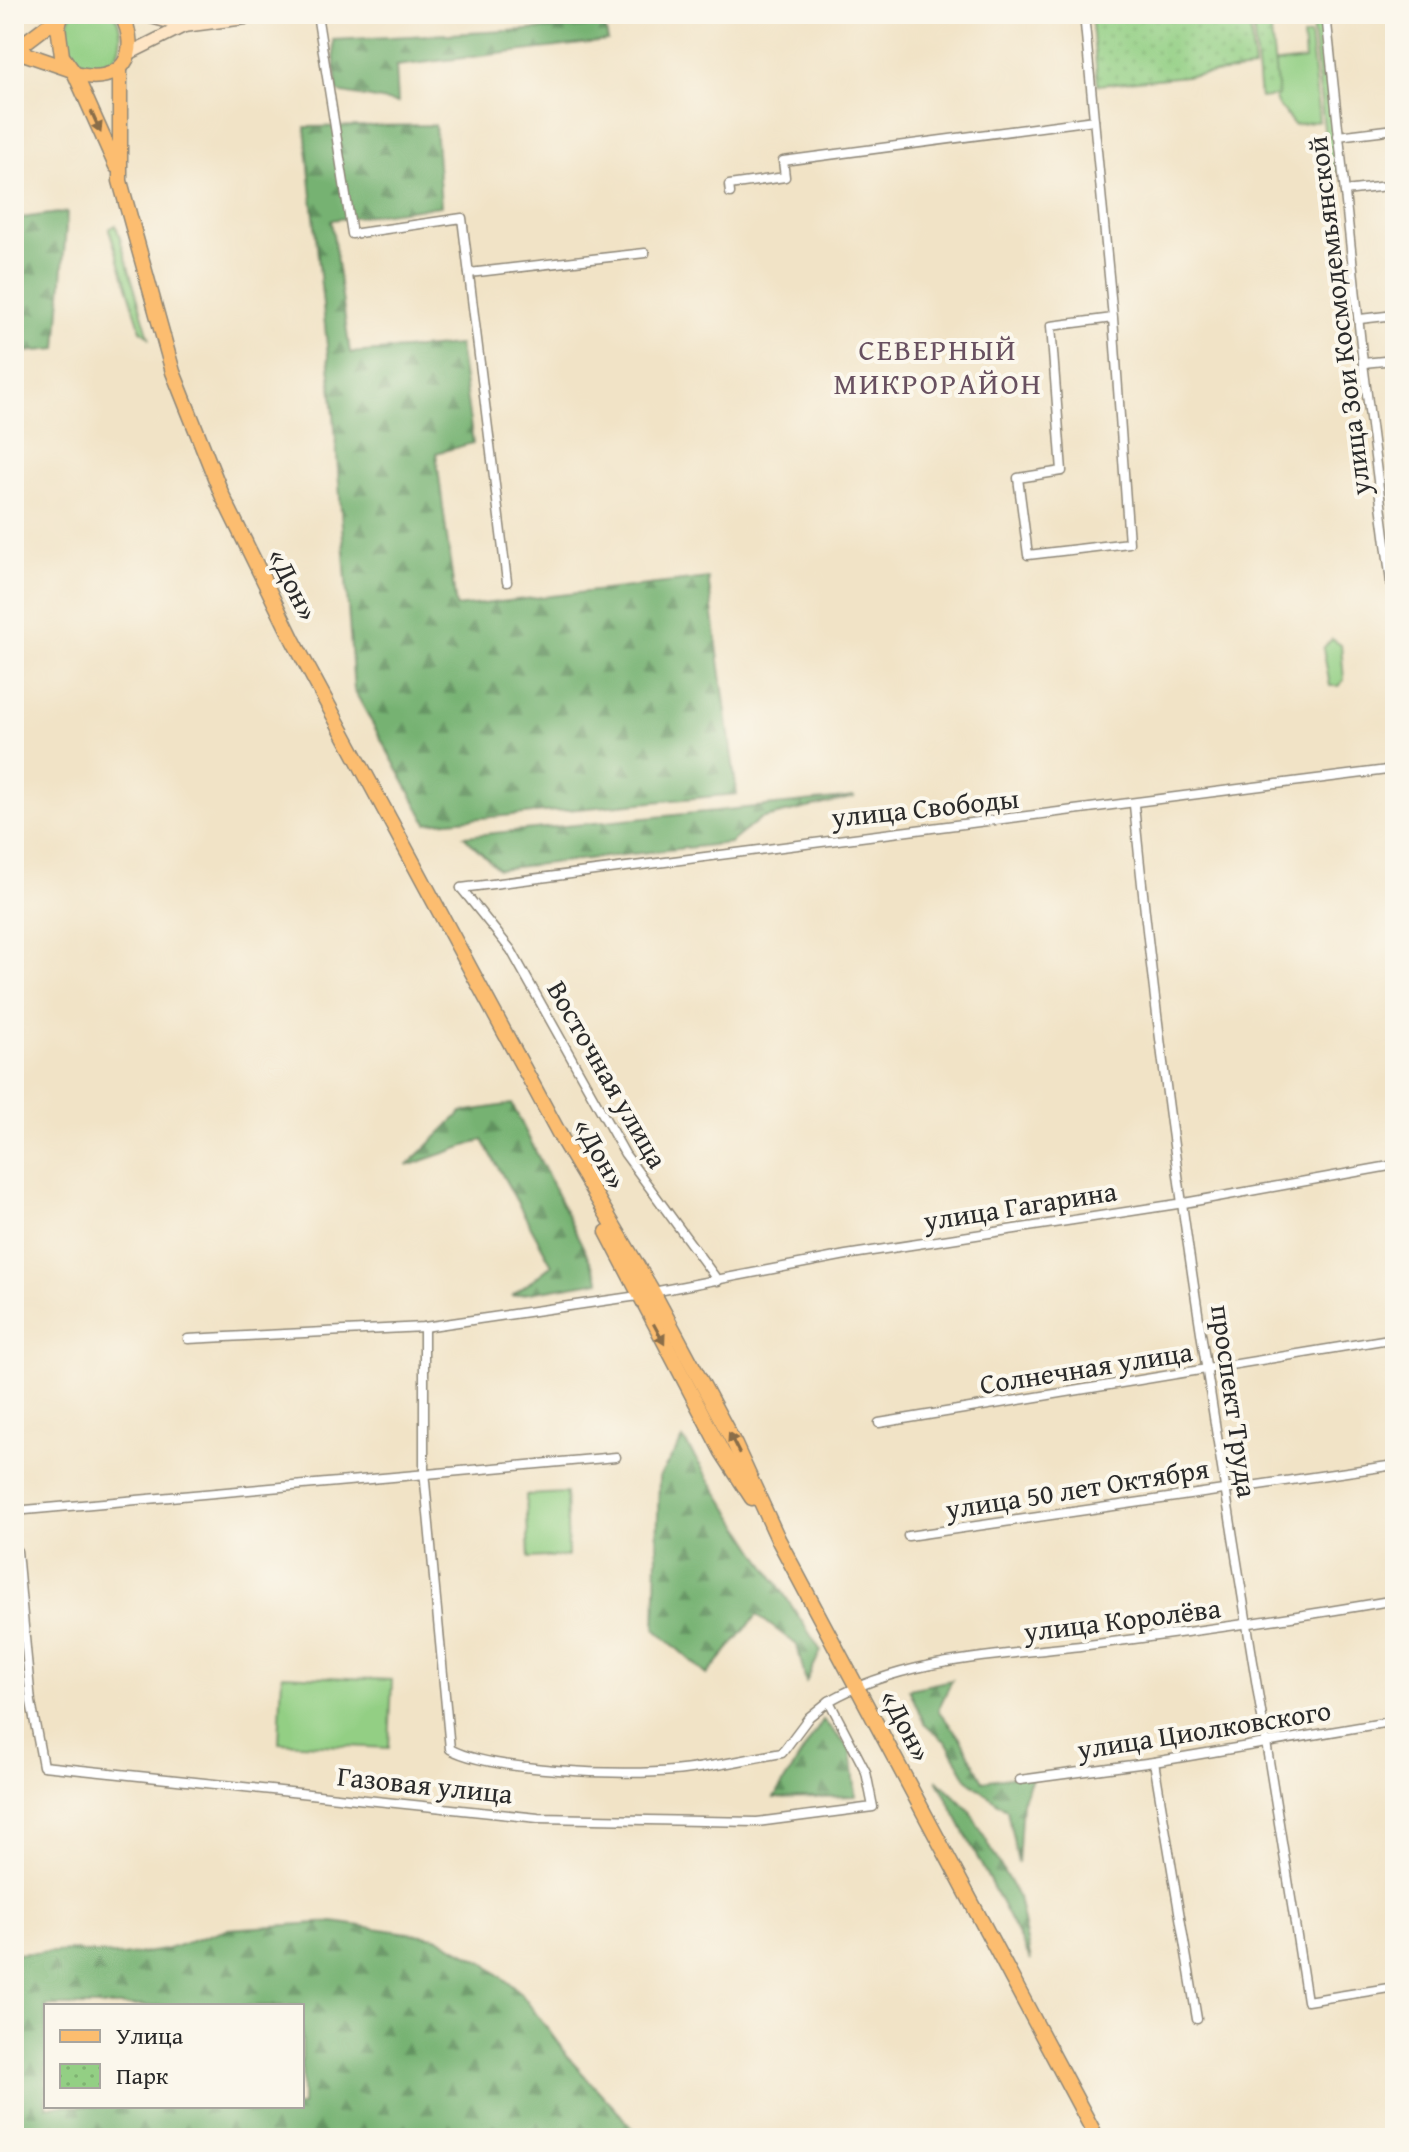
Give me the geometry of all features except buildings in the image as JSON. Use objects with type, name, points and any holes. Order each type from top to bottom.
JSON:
[{"type":"main road","points":[[14,50],[72,72],[105,77],[120,69],[130,53],[128,30],[121,14]]},
{"type":"main road","points":[[14,50],[61,15]]},
{"type":"main road","name":"«Дон»","points":[[61,15],[58,26],[62,56],[118,170],[173,372],[222,495],[293,640],[646,1294],[722,1452],[778,1539],[1097,2138]]},
{"type":"main road","name":"«Дон»","points":[[118,170],[120,69]]},
{"type":"street","points":[[140,14],[184,26]]},
{"type":"street","points":[[130,53],[184,26],[277,14]]},
{"type":"street","points":[[317,14],[352,234],[462,218],[507,582]]},
{"type":"street","points":[[1084,14],[1113,318],[1129,543],[1028,555],[1018,478],[1062,471],[1051,326],[1113,318]]},
{"type":"street","name":"улица Зои Космодемьянской","points":[[1326,14],[1363,363],[1392,559],[1395,614]]},
{"type":"street","points":[[730,193],[729,185],[785,177],[783,161],[1094,120]]},
{"type":"street","points":[[1338,136],[1395,129]]},
{"type":"street","points":[[1345,191],[1395,185]]},
{"type":"street","points":[[469,273],[645,253]]},
{"type":"street","points":[[1360,319],[1395,315]]},
{"type":"street","points":[[1363,363],[1395,360]]},
{"type":"street","name":"улица Свободы","points":[[461,888],[816,841],[1134,805],[1395,769]]},
{"type":"street","name":"проспект Труда","points":[[1134,805],[1184,1203],[1245,1625],[1267,1741],[1307,2001],[1395,1987]]},
{"type":"street","name":"Восточная улица","points":[[461,888],[511,950],[625,1154],[718,1281]]},
{"type":"street","name":"улица Гагарина","points":[[188,1339],[424,1327],[646,1294],[846,1255],[1184,1203],[1395,1165]]},
{"type":"street","points":[[424,1327],[424,1471],[450,1749],[467,1759],[553,1769],[672,1771],[782,1753],[809,1717],[856,1686]]},
{"type":"street","name":"Солнечная улица","points":[[879,1423],[1395,1338]]},
{"type":"street","points":[[14,1511],[424,1471],[616,1457]]},
{"type":"street","name":"улица 50 лет Октября","points":[[908,1536],[1226,1487],[1395,1465]]},
{"type":"street","name":"Газовая улица","points":[[17,1551],[31,1702],[43,1766],[538,1818],[757,1822],[873,1807],[866,1772],[829,1701]]},
{"type":"street","name":"улица Королёва","points":[[856,1686],[927,1666],[1245,1625],[1395,1600]]},
{"type":"street","name":"улица Циолковского","points":[[1020,1780],[1154,1762],[1395,1721]]},
{"type":"street","points":[[1154,1762],[1197,2019]]},
{"type":"green space","points":[[71,14],[115,14],[121,40],[111,61],[95,69],[79,64],[68,39],[67,26]]},
{"type":"green space","points":[[1091,14],[1249,14],[1254,69],[1098,85]]},
{"type":"green space","points":[[1252,14],[1269,14],[1278,96],[1260,98]]},
{"type":"green space","points":[[1311,14],[1323,14],[1340,170],[1329,172]]},
{"type":"green space","points":[[605,26],[608,41],[396,66],[398,103],[337,92],[333,40]]},
{"type":"green space","points":[[1310,35],[1319,121],[1294,125],[1276,102],[1270,64],[1305,60],[1303,37]]},
{"type":"green space","points":[[435,125],[441,206],[331,220],[350,353],[459,345],[473,443],[436,453],[456,607],[708,578],[737,794],[427,823],[354,690],[334,415],[305,127]]},
{"type":"green space","points":[[67,212],[57,349],[14,353],[14,219]]},
{"type":"green space","points":[[116,225],[149,337],[141,330],[109,229]]},
{"type":"green space","points":[[1332,639],[1341,645],[1344,680],[1338,686],[1330,686],[1323,648]]},
{"type":"green space","points":[[855,797],[760,819],[730,843],[498,869],[464,836]]},
{"type":"green space","points":[[512,1104],[600,1281],[512,1296],[552,1265],[483,1140],[407,1166],[462,1112]]},
{"type":"green space","points":[[683,1439],[821,1651],[806,1682],[797,1645],[757,1615],[707,1675],[655,1629],[659,1477]]},
{"type":"green space","points":[[566,1493],[568,1556],[529,1558],[526,1495]]},
{"type":"green space","points":[[282,1675],[392,1680],[389,1748],[279,1743]]},
{"type":"green space","points":[[952,1680],[938,1710],[961,1739],[983,1781],[1034,1773],[1022,1802],[1018,1863],[1007,1810],[968,1780],[947,1743],[924,1723],[909,1689]]},
{"type":"green space","points":[[823,1720],[851,1750],[856,1796],[774,1798]]},
{"type":"green space","points":[[937,1779],[970,1811],[1018,1897],[1031,1961]]},
{"type":"green space","points":[[333,1922],[436,1937],[483,1962],[519,1991],[573,2063],[642,2138],[14,2138],[14,1954],[74,1951],[122,1956],[165,1950],[227,1929]]},
{"type":"district","name":"СЕВЕРНЫЙ МИКРОРАЙОН","points":[[938,366]]}]
